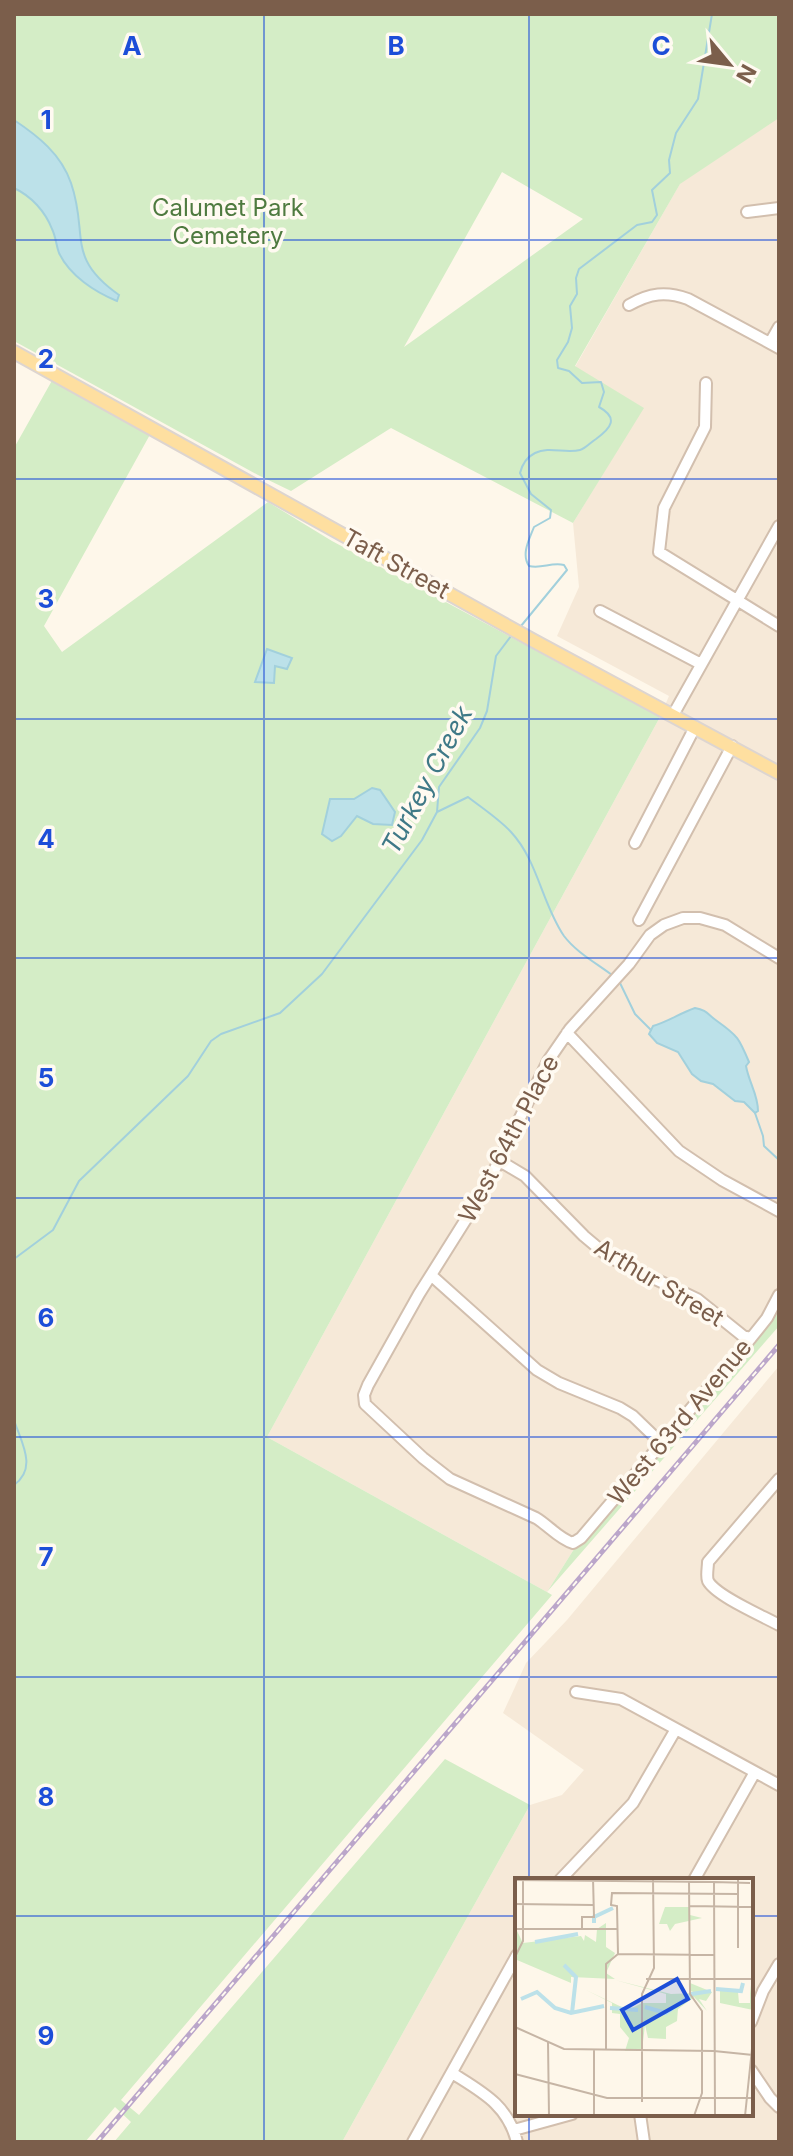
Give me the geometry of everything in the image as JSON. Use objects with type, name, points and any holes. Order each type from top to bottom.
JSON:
[{"type":"main road","name":"Taft Street","points":[[14,352],[534,641],[779,773]]},
{"type":"street","points":[[747,212],[779,208]]},
{"type":"street","points":[[629,305],[642,297],[673,293],[775,346],[779,327]]},
{"type":"street","points":[[706,383],[705,427],[664,508],[659,552],[779,626]]},
{"type":"street","points":[[673,715],[779,526]]},
{"type":"street","points":[[600,611],[701,664]]},
{"type":"street","points":[[635,843],[695,727]]},
{"type":"street","points":[[639,920],[732,746]]},
{"type":"street","name":"West 64th Place","points":[[573,1543],[565,1541],[536,1518],[470,1489],[435,1468],[365,1404],[364,1395],[471,1214],[538,1080],[567,1033],[629,964],[650,935],[664,925],[683,918],[700,918],[725,925],[779,957]]},
{"type":"street","points":[[567,1033],[679,1151],[722,1180],[779,1211]]},
{"type":"street","name":"Arthur Street","points":[[498,1160],[525,1176],[609,1257],[697,1299],[743,1336],[751,1338]]},
{"type":"street","points":[[432,1276],[537,1370],[559,1383],[620,1408],[661,1443]]},
{"type":"street","name":"West 63rd Avenue","points":[[573,1543],[581,1538],[751,1338],[767,1318],[779,1295]]},
{"type":"street","points":[[779,1479],[708,1562],[707,1576],[717,1591],[779,1625]]},
{"type":"street","points":[[576,1692],[621,1699],[779,1785]]},
{"type":"street","points":[[562,1878],[633,1803],[676,1729]]},
{"type":"street","points":[[695,1878],[755,1772]]},
{"type":"street","points":[[413,2142],[515,1959]]},
{"type":"street","points":[[753,2017],[763,1991],[779,1964]]},
{"type":"street","points":[[452,2073],[492,2098],[507,2115],[517,2142]]},
{"type":"street","points":[[753,2073],[779,2107]]},
{"type":"street","points":[[514,2130],[565,2116]]},
{"type":"street","points":[[640,2116],[644,2142]]},
{"type":"shaded area","points":[[779,116],[779,1303],[581,1538],[547,1592],[267,1437],[669,696],[557,636],[579,587],[573,523],[643,408],[575,367],[681,182]]},
{"type":"shaded area","points":[[779,1366],[779,2142],[342,2142],[530,1805],[562,1795],[584,1770],[503,1713],[526,1663],[567,1620]]},
{"type":"green space","name":"Calumet Park Cemetery","points":[[14,14],[779,14],[779,118],[680,184],[575,366],[644,408],[573,523],[391,428],[291,491],[14,341]],"holes":[[[502,172],[583,219],[404,347]]]},
{"type":"green space","points":[[54,377],[152,431],[44,626],[62,652],[268,502],[332,541],[660,717],[267,1437],[552,1595],[121,2100],[139,2115],[445,1759],[530,1805],[342,2142],[114,2142],[131,2122],[115,2107],[85,2142],[14,2142],[14,448]]},
{"type":"green space","points":[[779,1303],[779,1326],[547,1592],[581,1538]]},
{"type":"water","points":[[14,120],[48,147],[67,173],[76,201],[85,257],[91,269],[119,295],[117,301],[76,276],[59,253],[46,216],[32,200],[14,188]]},
{"type":"water","points":[[267,649],[292,658],[287,669],[275,666],[274,683],[255,682]]},
{"type":"water","points":[[372,788],[380,790],[395,812],[392,825],[373,824],[357,816],[341,836],[332,841],[322,834],[330,799],[354,799]]},
{"type":"water","points":[[695,1008],[707,1013],[740,1042],[749,1062],[746,1066],[758,1105],[755,1113],[744,1102],[735,1101],[713,1084],[701,1081],[692,1074],[678,1052],[657,1043],[649,1034],[653,1026]]},
{"type":"waterway","name":"Turkey Creek","points":[[521,626],[567,570],[564,565],[555,564],[529,566],[527,547],[534,527],[550,518],[551,510],[531,494],[520,473],[522,467],[540,451],[582,449],[611,423],[609,415],[599,407],[604,392],[601,382],[582,383],[569,371],[558,368],[557,360],[572,328],[570,306],[577,294],[576,278],[579,269],[637,225],[652,222],[657,215],[652,190],[670,173],[669,160],[676,133],[698,99],[712,14]]},
{"type":"waterway","name":"Turkey Creek","points":[[14,1259],[53,1230],[79,1181],[188,1076],[211,1041],[221,1034],[280,1013],[322,974],[422,840],[437,812],[439,787],[480,728],[487,711],[496,656],[511,636]]},
{"type":"waterway","points":[[437,812],[468,797],[506,827],[528,856],[564,936],[612,975]]},
{"type":"waterway","points":[[620,983],[635,1014],[651,1030]]},
{"type":"waterway","points":[[755,1113],[764,1146],[779,1160]]},
{"type":"waterway","name":"Turkey Creek","points":[[14,1420],[26,1454],[25,1471],[14,1485]]},
{"type":"railway","points":[[97,2142],[779,1345]]}]
